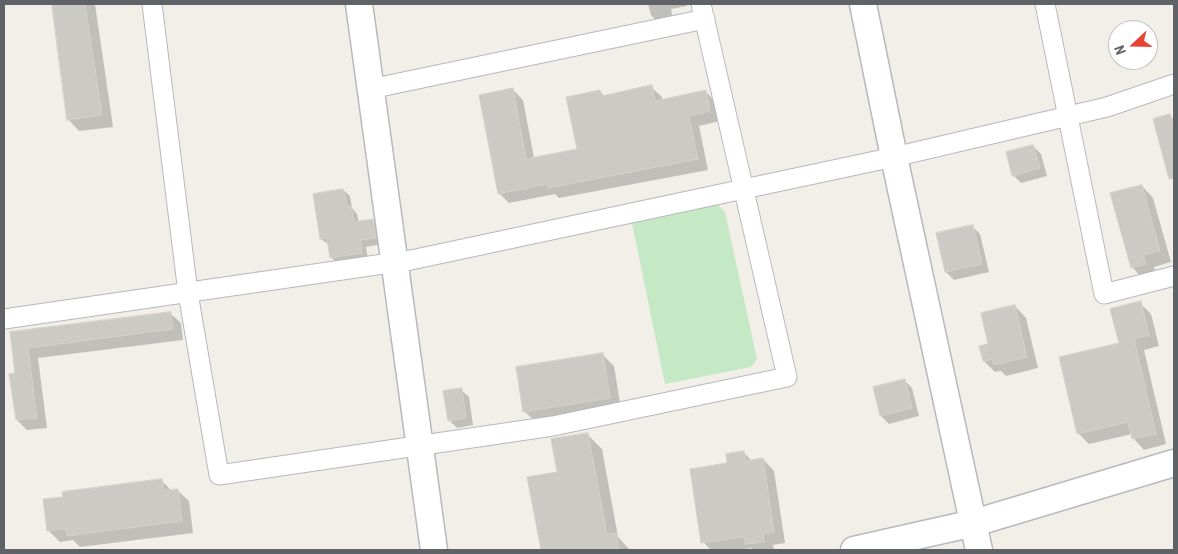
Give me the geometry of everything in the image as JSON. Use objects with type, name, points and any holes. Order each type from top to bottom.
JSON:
[{"type":"street","points":[[152,4],[188,293],[219,476],[553,426],[787,377],[703,11],[370,89]]},
{"type":"street","points":[[359,4],[434,550]]},
{"type":"street","points":[[863,4],[979,550]]},
{"type":"street","points":[[1045,4],[1104,294],[1174,276]]},
{"type":"street","points":[[4,319],[394,263],[894,157],[1107,107],[1174,84]]},
{"type":"street","points":[[854,550],[974,523],[1174,463]]},
{"type":"green space","points":[[718,205],[725,212],[757,359],[751,367],[665,384],[632,223]]},
{"type":"building","points":[[52,4],[85,4],[102,115],[67,120]]},
{"type":"building","points":[[652,85],[655,101],[706,90],[710,111],[689,116],[698,159],[548,188],[547,184],[498,194],[479,95],[513,88],[526,159],[577,149],[566,97],[600,90],[601,96]]},
{"type":"building","points":[[1170,114],[1174,129],[1174,178],[1169,179],[1153,119]]},
{"type":"building","points":[[1033,145],[1040,168],[1012,176],[1006,152]]},
{"type":"building","points":[[1142,185],[1160,251],[1143,255],[1146,264],[1131,268],[1110,193]]},
{"type":"building","points":[[343,189],[347,206],[351,206],[354,222],[373,219],[376,238],[360,240],[362,253],[330,258],[327,238],[320,239],[313,194]]},
{"type":"building","points":[[973,225],[982,264],[945,272],[936,233]]},
{"type":"building","points":[[1141,301],[1149,335],[1134,339],[1156,434],[1132,439],[1128,422],[1077,434],[1059,357],[1119,343],[1110,309]]},
{"type":"building","points":[[1015,305],[1027,357],[994,365],[992,359],[983,361],[979,346],[988,344],[981,313]]},
{"type":"building","points":[[171,312],[173,329],[28,348],[37,418],[16,420],[9,374],[15,373],[10,332]]},
{"type":"building","points":[[603,353],[610,398],[523,412],[516,367]]},
{"type":"building","points":[[905,379],[912,408],[880,416],[873,387]]},
{"type":"building","points":[[462,388],[466,418],[448,421],[443,391]]},
{"type":"building","points":[[588,433],[607,535],[616,533],[619,550],[541,550],[527,477],[557,472],[551,439]]},
{"type":"building","points":[[744,451],[746,461],[763,458],[774,532],[763,534],[764,542],[745,544],[744,537],[701,543],[690,469],[727,463],[726,454]]},
{"type":"building","points":[[162,479],[164,490],[178,489],[182,521],[67,536],[66,529],[47,531],[43,499],[63,497],[62,492]]}]
